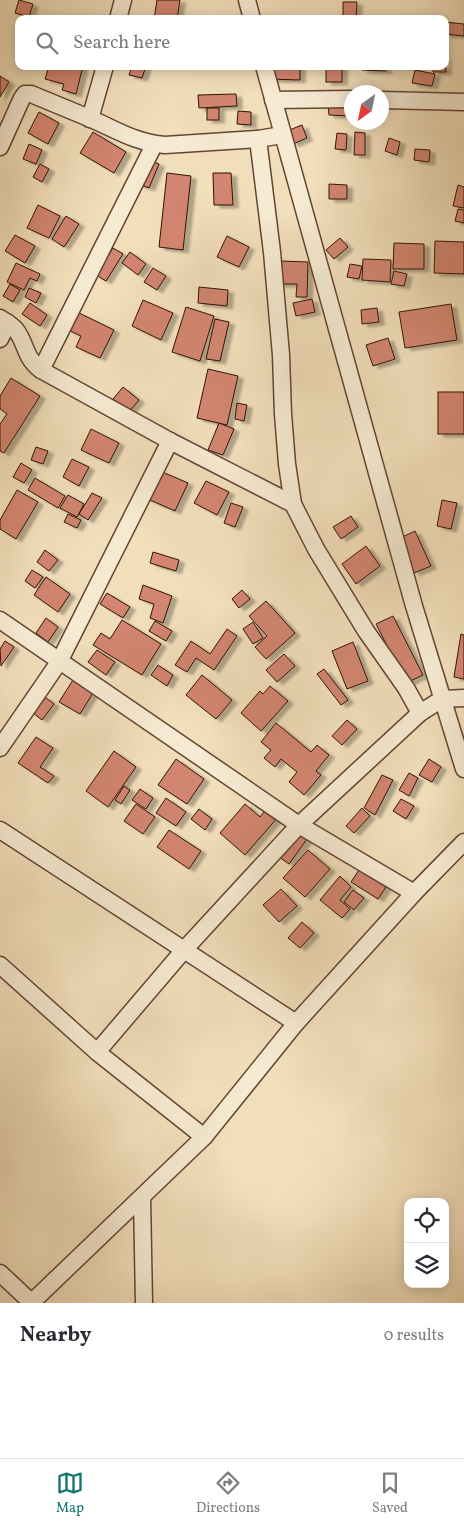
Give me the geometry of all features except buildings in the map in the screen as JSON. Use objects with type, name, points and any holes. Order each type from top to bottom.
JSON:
[{"type":"street","points":[[119,15],[123,0]]},
{"type":"street","points":[[247,0],[251,15]]},
{"type":"street","points":[[90,118],[104,70]]},
{"type":"street","points":[[265,70],[414,606],[464,769]]},
{"type":"street","points":[[0,147],[25,94],[31,94],[90,118],[128,137],[154,145],[258,139],[282,135]]},
{"type":"street","points":[[273,100],[344,99]]},
{"type":"street","points":[[389,100],[464,102]]},
{"type":"street","points":[[258,139],[272,252],[281,355],[285,434],[293,504],[312,542],[351,606],[420,712]]},
{"type":"street","points":[[41,370],[154,145]]},
{"type":"street","points":[[0,338],[4,320],[16,330],[30,359],[41,370],[293,504]]},
{"type":"street","points":[[0,748],[59,662],[170,440]]},
{"type":"street","points":[[0,620],[299,825],[414,893]]},
{"type":"street","points":[[97,1052],[184,950],[299,825],[420,712],[442,699],[464,698]]},
{"type":"street","points":[[0,830],[296,1023]]},
{"type":"street","points":[[0,1273],[32,1303],[204,1138],[296,1023],[414,893],[464,842]]},
{"type":"street","points":[[0,965],[97,1052],[204,1138]]},
{"type":"street","points":[[142,1197],[144,1303]]}]
